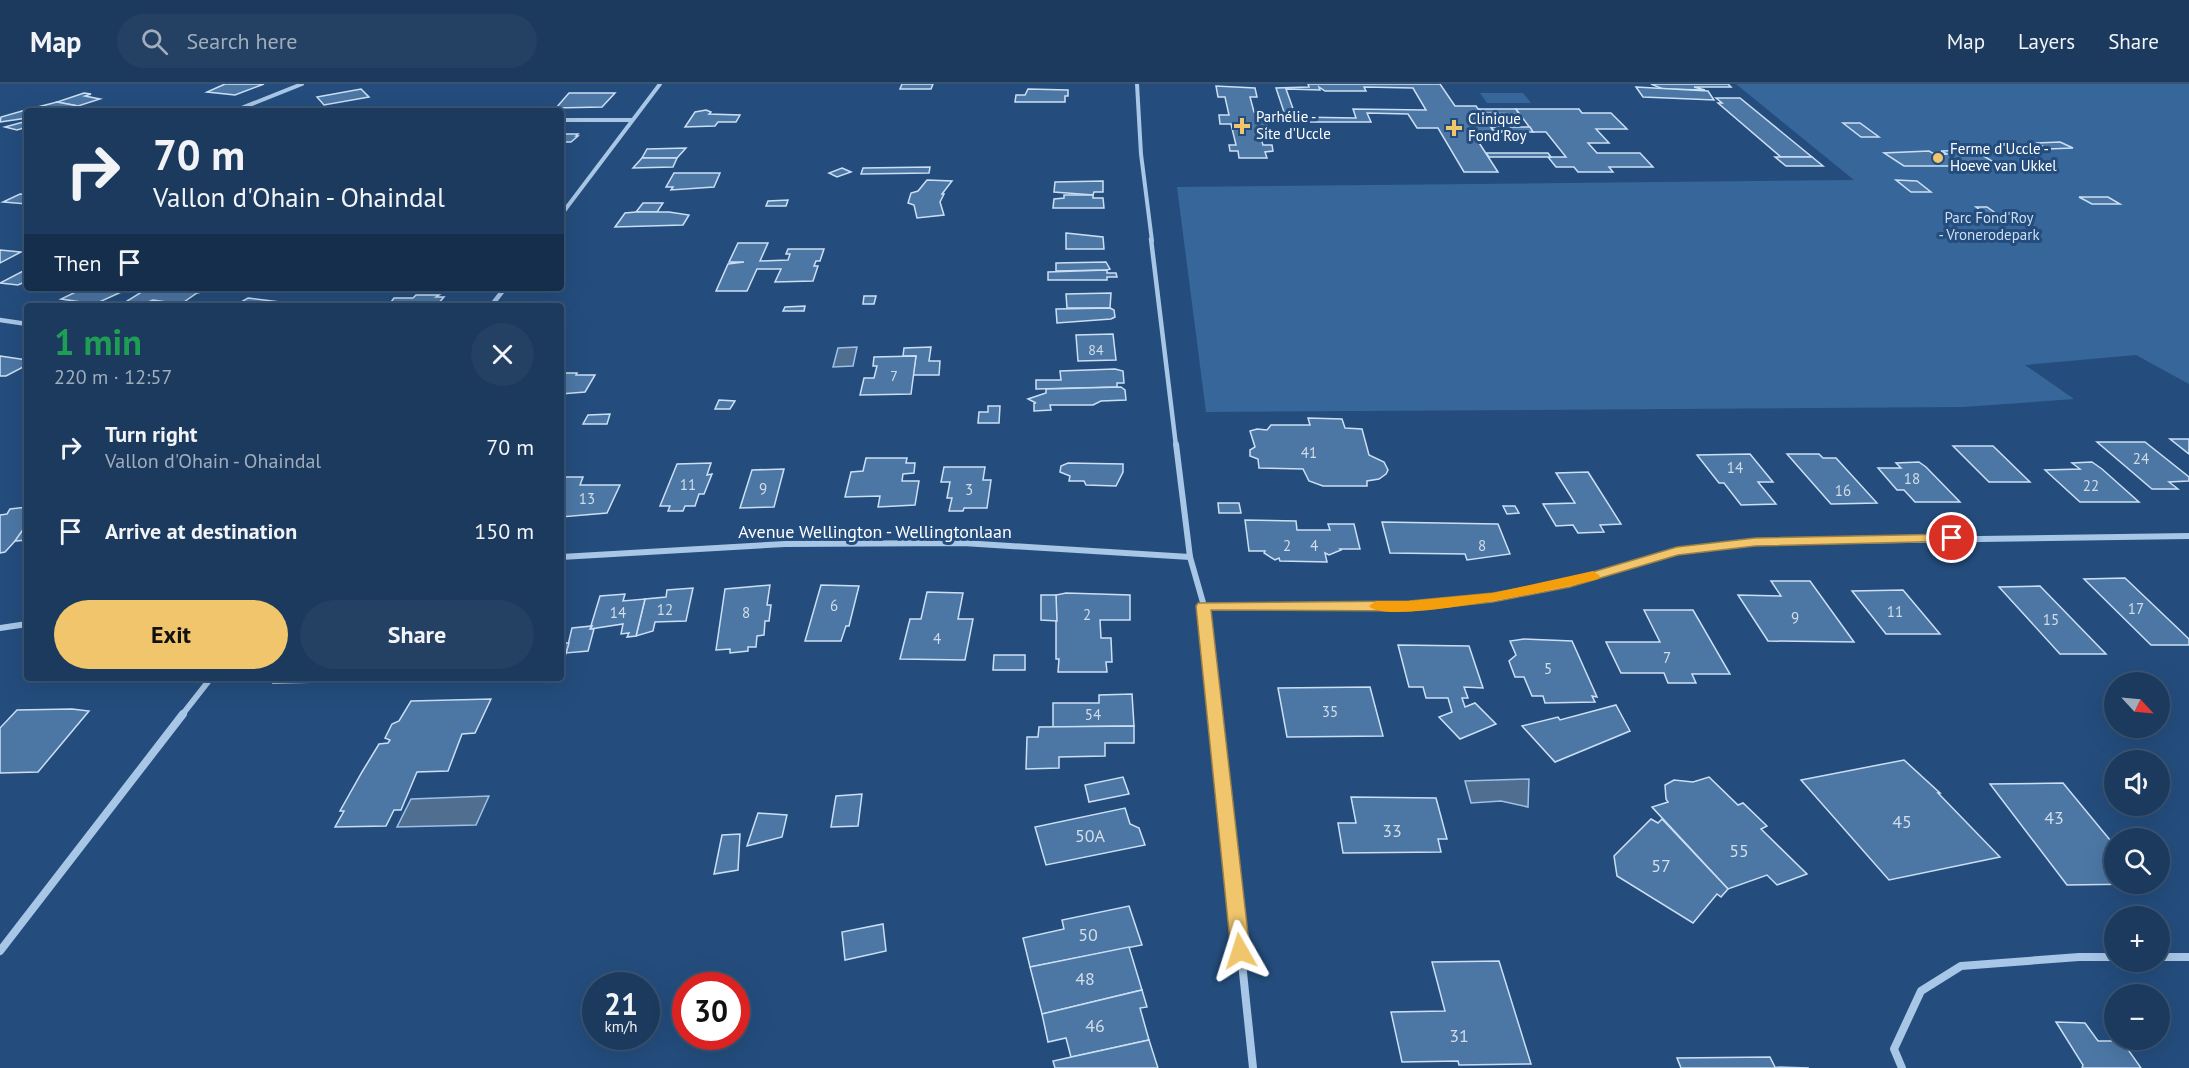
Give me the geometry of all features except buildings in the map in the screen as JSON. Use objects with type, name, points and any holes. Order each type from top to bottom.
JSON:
[{"type":"street","points":[[242,108],[302,84]]},
{"type":"street","points":[[564,211],[660,84]]},
{"type":"street","points":[[1137,84],[1141,154],[1190,557],[1203,606],[1252,1068]]},
{"type":"street","points":[[564,120],[631,120]]},
{"type":"street","points":[[493,303],[503,291]]},
{"type":"street","points":[[0,320],[24,324]]},
{"type":"street","points":[[1203,606],[1409,606],[1493,598],[1570,583],[1677,551],[1755,542],[2189,536]]},
{"type":"street","name":"Avenue Wellington - Wellingtonlaan","points":[[564,557],[785,544],[963,543],[1190,557]]},
{"type":"street","points":[[0,628],[24,624]]},
{"type":"street","points":[[0,951],[209,681]]},
{"type":"street","points":[[1902,1068],[1894,1049],[1921,991],[1961,966],[2104,957]]},
{"type":"street","points":[[2170,957],[2189,957]]},
{"type":"green space","name":"Parc Fond'Roy - Vronerodepark","points":[[1736,84],[2189,84],[2189,384],[2136,355],[2025,365],[2074,399],[1963,407],[1206,412],[1177,187],[1854,180]]},
{"type":"green space","points":[[1480,93],[1523,93],[1531,103],[1487,103]]},
{"type":"shaded area","points":[[857,347],[853,366],[833,367],[838,348]]},
{"type":"shaded area","points":[[1529,779],[1528,807],[1501,801],[1471,803],[1465,781]]},
{"type":"shaded area","points":[[489,796],[476,825],[397,827],[411,799]]},
{"type":"slow traffic","points":[[1376,606],[1409,606],[1493,598],[1570,583],[1593,576]]},
{"type":"place","name":"Parhélie - Site d'Uccle","points":[[1242,126]]},
{"type":"place","name":"Clinique Fond'Roy","points":[[1454,128]]},
{"type":"place","name":"Ferme d'Uccle - Hoeve van Ukkel","points":[[1938,158]]},
{"type":"route","points":[[1240,951],[1203,606],[1409,606],[1493,598],[1570,583],[1677,551],[1755,542],[1952,538]]}]
